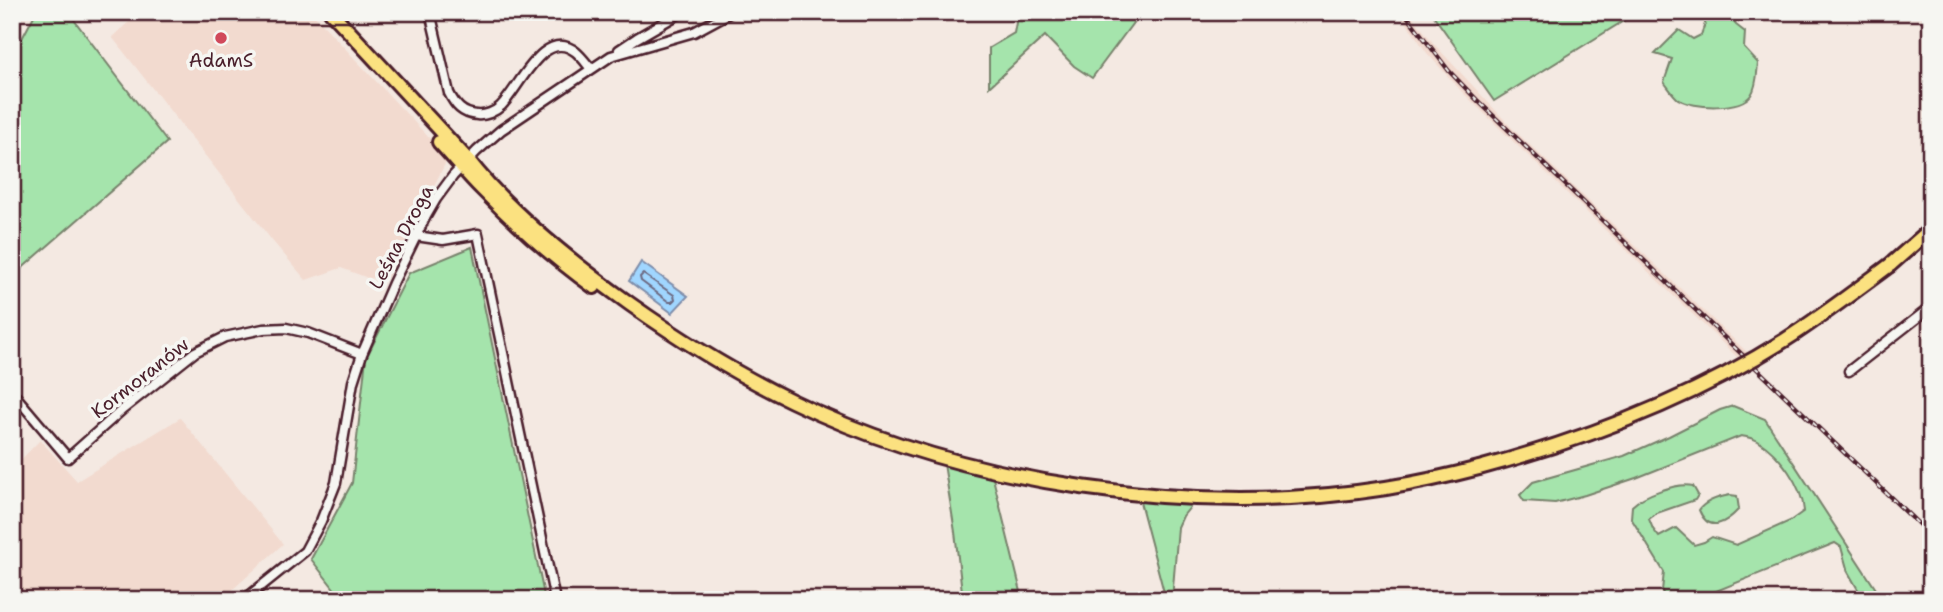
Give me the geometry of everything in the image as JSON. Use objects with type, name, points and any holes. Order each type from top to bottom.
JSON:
[{"type":"main road","points":[[321,12],[464,163],[588,272],[685,341],[772,391],[856,428],[947,458],[1007,474],[1109,490],[1248,499],[1384,488],[1479,468],[1591,435],[1678,398],[1731,372],[1784,341],[1833,308],[1931,229]]},
{"type":"main road","points":[[331,12],[464,163]]},
{"type":"street","points":[[430,12],[449,93],[455,104],[467,114],[481,116],[501,106],[535,59],[557,47],[568,47],[578,53],[591,69]]},
{"type":"street","points":[[611,56],[637,37],[681,12]]},
{"type":"street","name":"Leśna Droga","points":[[244,600],[305,551],[321,521],[336,483],[353,382],[362,354],[416,236],[436,200],[464,163],[501,130],[611,56],[694,32],[731,12]]},
{"type":"street","points":[[416,236],[443,240],[478,234],[555,600]]},
{"type":"street","points":[[1849,371],[1931,307]]},
{"type":"street","name":"Kormoranów","points":[[12,392],[68,458],[195,352],[225,337],[286,327],[362,354]]},
{"type":"shaded area","points":[[140,12],[311,12],[448,158],[387,278],[368,278],[341,268],[306,280],[112,37]]},
{"type":"shaded area","points":[[1399,12],[1409,12],[1434,44],[1512,128],[1749,354],[1740,360],[1462,92],[1427,53]]},
{"type":"shaded area","points":[[180,418],[283,544],[221,600],[12,600],[12,469],[40,440],[77,481]]},
{"type":"green space","points":[[36,12],[68,12],[167,142],[12,277],[12,52],[16,50]]},
{"type":"green space","points":[[1018,12],[1141,12],[1092,78],[1074,66],[1045,36],[989,87],[989,48],[1014,33]]},
{"type":"green space","points":[[1431,12],[1638,12],[1494,101]]},
{"type":"green space","points":[[1709,12],[1731,12],[1736,25],[1745,32],[1744,48],[1758,63],[1753,92],[1737,103],[1705,106],[1678,99],[1664,82],[1672,59],[1655,54],[1679,30],[1693,39],[1701,35]]},
{"type":"green space","points":[[472,247],[545,600],[343,600],[311,559],[352,483],[366,358],[409,273]]},
{"type":"green space","points":[[1733,406],[1765,419],[1883,600],[1864,600],[1848,572],[1841,547],[1835,543],[1694,600],[1665,600],[1662,591],[1664,572],[1631,518],[1632,506],[1637,502],[1670,488],[1693,486],[1698,495],[1695,500],[1657,513],[1649,519],[1659,537],[1676,528],[1694,545],[1712,537],[1736,545],[1790,521],[1804,511],[1799,491],[1788,472],[1774,454],[1752,438],[1741,436],[1636,478],[1555,503],[1524,501],[1520,495],[1533,482],[1624,456]]},
{"type":"green space","points":[[944,464],[993,478],[1023,600],[963,600]]},
{"type":"green space","points":[[1730,495],[1737,496],[1739,509],[1734,514],[1718,524],[1708,522],[1703,517],[1699,510],[1705,504]]},
{"type":"green space","points":[[1139,498],[1195,501],[1178,527],[1172,600],[1166,600]]},
{"type":"water","points":[[641,262],[688,296],[672,313],[629,281]]},
{"type":"railway","points":[[1404,12],[1449,71],[1477,100],[1931,536]]},
{"type":"place","name":"AdamS","points":[[221,38]]}]
